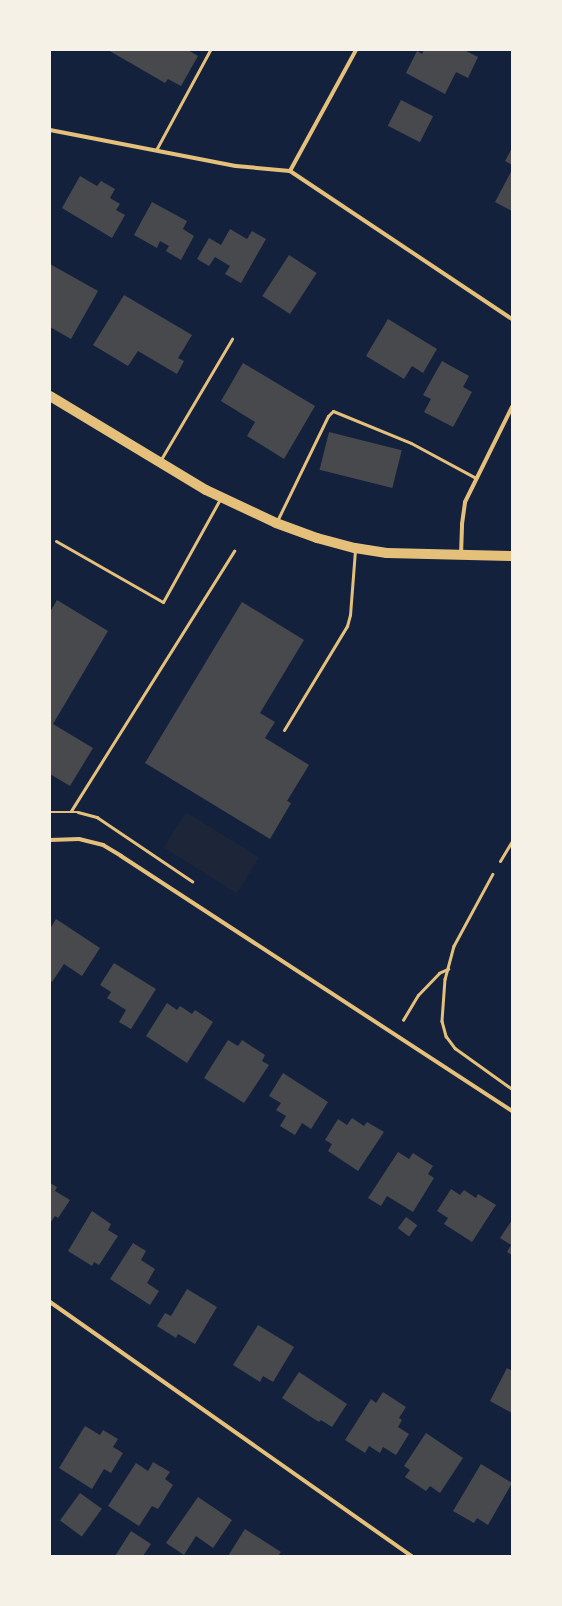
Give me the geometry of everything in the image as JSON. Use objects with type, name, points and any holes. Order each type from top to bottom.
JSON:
[{"type":"main road","points":[[50,396],[221,498],[276,523],[316,538],[355,548],[387,553],[461,556],[512,556]]},
{"type":"street","points":[[290,171],[356,50]]},
{"type":"street","points":[[50,130],[236,166],[290,171],[512,319]]},
{"type":"street","points":[[461,556],[463,512],[476,478],[512,407]]},
{"type":"street","points":[[51,840],[79,839],[109,849],[512,1111]]},
{"type":"street","points":[[50,1302],[412,1556]]},
{"type":"lane","points":[[156,150],[210,50]]},
{"type":"lane","points":[[159,462],[232,339]]},
{"type":"lane","points":[[276,523],[328,416],[333,411],[411,443],[476,478]]},
{"type":"lane","points":[[56,541],[163,602],[221,498]]},
{"type":"lane","points":[[284,730],[346,626],[350,615],[355,548]]},
{"type":"lane","points":[[500,861],[512,841]]},
{"type":"lane","points":[[509,846],[512,849]]},
{"type":"path","points":[[71,811],[234,551]]},
{"type":"path","points":[[50,812],[71,811],[97,817],[196,884]]},
{"type":"path","points":[[500,861],[454,946],[448,969],[442,1006],[446,1036],[461,1054],[512,1090]]},
{"type":"path","points":[[395,1018],[402,1022],[418,995],[439,973],[448,969]]},
{"type":"shaded area","points":[[186,812],[259,858],[237,893],[164,848]]},
{"type":"building","points":[[108,50],[188,50],[198,56],[181,86],[168,79],[165,83]]},
{"type":"building","points":[[424,50],[464,50],[478,57],[468,78],[456,72],[445,94],[406,73],[417,51],[422,54]]},
{"type":"building","points":[[401,100],[433,116],[420,142],[388,126]]},
{"type":"building","points":[[512,148],[512,165],[505,161]]},
{"type":"building","points":[[512,170],[512,211],[495,202]]},
{"type":"building","points":[[80,176],[97,186],[101,181],[115,189],[110,198],[120,204],[116,210],[125,215],[112,238],[62,208]]},
{"type":"building","points":[[152,202],[187,221],[183,229],[194,236],[181,260],[166,251],[169,246],[160,241],[157,248],[134,235]]},
{"type":"building","points":[[230,229],[247,239],[252,231],[266,239],[241,283],[225,274],[230,266],[215,257],[209,266],[197,259],[209,238],[221,245]]},
{"type":"building","points":[[289,255],[317,273],[290,314],[262,296]]},
{"type":"building","points":[[50,264],[98,291],[71,339],[50,327]]},
{"type":"building","points":[[124,295],[192,335],[178,358],[184,361],[177,374],[138,351],[128,366],[93,345]]},
{"type":"building","points":[[388,319],[437,349],[423,373],[412,366],[404,379],[366,356]]},
{"type":"building","points":[[442,361],[469,376],[463,387],[472,392],[453,427],[424,412],[431,399],[423,395]]},
{"type":"building","points":[[243,363],[315,406],[284,459],[247,436],[255,422],[221,401]]},
{"type":"building","points":[[329,432],[402,450],[392,488],[320,470]]},
{"type":"building","points":[[57,600],[108,631],[53,724],[93,748],[70,786],[50,774],[50,612]]},
{"type":"building","points":[[242,602],[304,640],[260,713],[275,722],[265,738],[309,765],[287,801],[291,803],[270,839],[145,763]]},
{"type":"building","points":[[56,919],[100,948],[82,976],[64,964],[52,982],[50,980],[50,929]]},
{"type":"building","points":[[114,963],[156,989],[131,1029],[119,1022],[126,1010],[107,998],[111,992],[100,985]]},
{"type":"building","points":[[167,1003],[177,1010],[180,1006],[192,1014],[195,1010],[213,1022],[187,1063],[146,1036]]},
{"type":"building","points":[[228,1040],[238,1046],[242,1040],[265,1055],[262,1061],[269,1065],[244,1103],[204,1078]]},
{"type":"building","points":[[283,1073],[328,1102],[311,1129],[302,1123],[295,1135],[280,1126],[286,1116],[276,1110],[281,1103],[269,1096]]},
{"type":"building","points":[[352,1118],[364,1126],[367,1122],[384,1132],[358,1171],[328,1151],[332,1144],[325,1140],[338,1119],[347,1125]]},
{"type":"building","points":[[398,1152],[409,1159],[413,1153],[433,1166],[428,1174],[434,1178],[413,1212],[387,1196],[381,1206],[368,1198]]},
{"type":"building","points":[[50,1183],[57,1187],[55,1191],[70,1200],[58,1218],[55,1216],[50,1223]]},
{"type":"building","points":[[451,1189],[460,1195],[464,1190],[476,1198],[478,1194],[496,1205],[472,1242],[444,1224],[448,1218],[437,1211]]},
{"type":"building","points":[[92,1211],[111,1224],[108,1230],[118,1236],[99,1265],[94,1262],[92,1266],[68,1251]]},
{"type":"building","points":[[406,1217],[417,1225],[409,1237],[398,1228]]},
{"type":"building","points":[[512,1220],[512,1255],[507,1252],[511,1245],[500,1238]]},
{"type":"building","points":[[133,1243],[146,1251],[141,1260],[155,1269],[147,1283],[159,1291],[150,1305],[110,1279]]},
{"type":"building","points":[[187,1289],[217,1307],[195,1344],[178,1334],[176,1338],[157,1326],[165,1313],[171,1316]]},
{"type":"building","points":[[258,1325],[294,1347],[273,1382],[263,1376],[260,1382],[233,1365]]},
{"type":"building","points":[[507,1368],[512,1371],[512,1413],[490,1401]]},
{"type":"building","points":[[299,1372],[347,1404],[332,1427],[321,1420],[319,1422],[282,1398]]},
{"type":"building","points":[[383,1392],[406,1407],[399,1418],[402,1420],[398,1427],[409,1434],[396,1455],[383,1447],[380,1453],[369,1446],[365,1453],[345,1440],[371,1399],[376,1403]]},
{"type":"building","points":[[85,1426],[100,1435],[103,1430],[118,1439],[113,1447],[123,1453],[111,1473],[104,1469],[92,1489],[59,1468]]},
{"type":"building","points":[[426,1433],[463,1458],[440,1493],[430,1486],[426,1491],[405,1477],[410,1470],[404,1466]]},
{"type":"building","points":[[153,1462],[170,1472],[165,1479],[173,1485],[158,1509],[152,1506],[139,1526],[108,1506],[136,1463],[148,1471]]},
{"type":"building","points":[[481,1464],[512,1483],[488,1525],[477,1518],[474,1523],[453,1511]]},
{"type":"building","points":[[80,1493],[102,1509],[82,1536],[60,1521]]},
{"type":"building","points":[[198,1497],[232,1520],[213,1548],[196,1536],[184,1555],[166,1543]]},
{"type":"building","points":[[245,1529],[281,1552],[278,1556],[228,1556]]},
{"type":"building","points":[[131,1531],[151,1544],[143,1556],[115,1556]]}]
